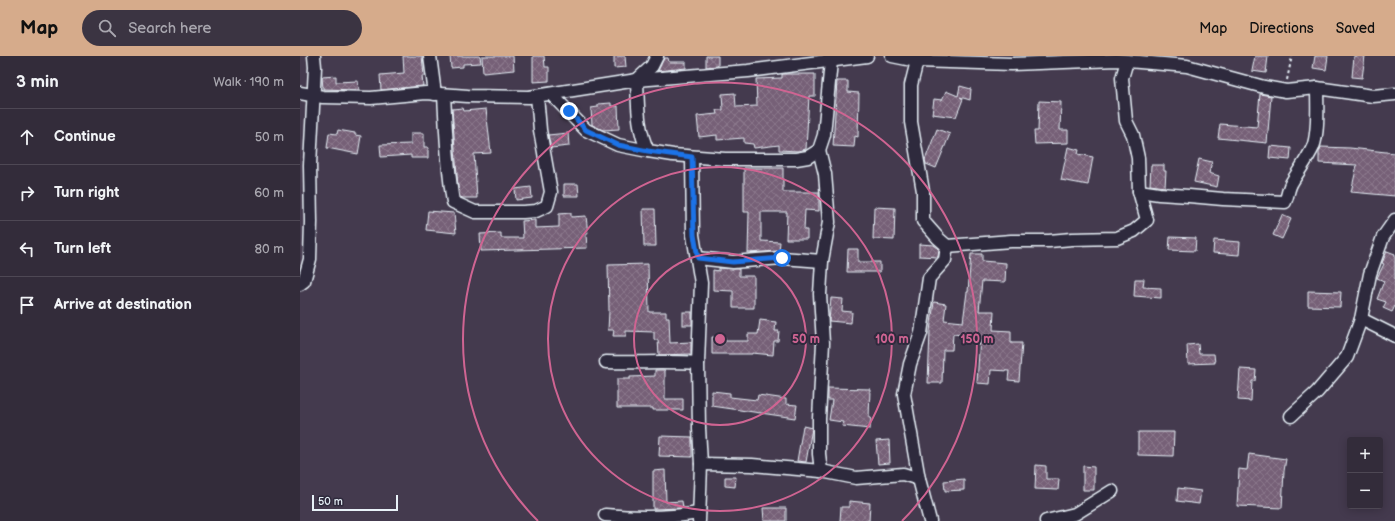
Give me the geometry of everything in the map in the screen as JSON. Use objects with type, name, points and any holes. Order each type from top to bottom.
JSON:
[{"type":"street","points":[[300,284],[304,281],[310,258],[306,141],[313,95],[315,67],[314,56]]},
{"type":"street","points":[[430,56],[439,94],[454,202],[475,212],[536,211],[547,206],[551,192],[540,130],[537,96]]},
{"type":"street","points":[[648,151],[642,138],[638,114],[637,80],[652,66],[657,56]]},
{"type":"street","points":[[300,93],[323,97],[371,98],[426,93],[521,97],[537,96],[637,80],[748,71],[868,56]]},
{"type":"street","points":[[892,56],[917,61],[1012,64],[1084,58],[1127,61],[1188,61],[1264,87],[1286,92],[1317,88],[1373,96],[1395,94]]},
{"type":"street","points":[[821,471],[819,454],[819,419],[823,342],[820,294],[822,261],[829,222],[825,174],[819,150],[824,135],[831,61]]},
{"type":"street","points":[[917,61],[911,85],[911,122],[923,191],[923,221],[938,238],[948,246],[1011,241],[1117,238],[1134,231],[1147,220],[1139,191],[1138,158],[1133,135],[1126,121],[1122,78],[1127,61]]},
{"type":"street","points":[[1139,191],[1224,200],[1285,202],[1291,184],[1305,163],[1313,145],[1317,120],[1317,88]]},
{"type":"street","points":[[551,94],[586,130],[618,145],[692,157],[725,159],[808,158],[819,150]]},
{"type":"street","points":[[604,515],[628,517],[699,517],[701,464],[698,363],[701,290],[694,235],[692,157]]},
{"type":"street","points":[[1291,416],[1317,392],[1347,357],[1361,319],[1370,274],[1383,237],[1395,220]]},
{"type":"street","points":[[930,521],[919,479],[904,394],[910,364],[921,333],[929,278],[945,260],[948,246]]},
{"type":"street","points":[[698,258],[733,262],[782,258],[822,261]]},
{"type":"street","points":[[1361,319],[1395,336]]},
{"type":"street","points":[[606,362],[647,363],[672,361],[698,363]]},
{"type":"street","points":[[701,464],[752,465],[821,471],[856,478],[904,474],[919,479]]},
{"type":"street","points":[[1046,521],[1075,514],[1112,491]]},
{"type":"path","points":[[1286,92],[1287,73],[1292,56]]},
{"type":"building","points":[[403,56],[422,56],[424,76],[422,76],[423,86],[381,90],[380,75],[404,73]]},
{"type":"building","points":[[450,56],[480,56],[481,63],[463,64],[463,67],[451,68]]},
{"type":"building","points":[[482,56],[513,56],[514,70],[483,73]]},
{"type":"building","points":[[533,56],[544,56],[545,67],[549,67],[549,81],[533,82]]},
{"type":"building","points":[[614,56],[625,56],[626,67],[614,68]]},
{"type":"building","points":[[706,56],[718,56],[718,66],[706,67]]},
{"type":"building","points":[[1255,56],[1268,56],[1266,73],[1252,71]]},
{"type":"building","points":[[1315,56],[1328,56],[1326,70],[1313,68]]},
{"type":"building","points":[[1354,56],[1365,56],[1362,78],[1352,77]]},
{"type":"building","points":[[664,58],[668,58],[669,62],[686,62],[686,68],[658,71]]},
{"type":"building","points":[[782,74],[815,74],[815,96],[809,96],[806,149],[798,151],[779,150],[779,145],[754,148],[753,144],[744,143],[744,138],[717,140],[717,135],[699,137],[697,116],[717,114],[716,110],[723,110],[722,94],[735,93],[736,107],[757,106],[756,79],[782,78]]},
{"type":"building","points":[[336,76],[336,82],[358,81],[359,90],[323,89],[322,77]]},
{"type":"building","points":[[837,81],[848,81],[848,92],[859,93],[858,137],[855,136],[854,147],[833,146]]},
{"type":"building","points":[[960,86],[971,89],[970,100],[960,97],[963,99],[956,117],[932,114],[934,99],[942,100],[946,91],[958,96]]},
{"type":"building","points":[[1260,94],[1271,96],[1267,143],[1218,138],[1220,124],[1257,127]]},
{"type":"building","points":[[1039,101],[1061,102],[1060,130],[1068,130],[1068,143],[1035,144],[1034,131],[1038,131]]},
{"type":"building","points":[[611,103],[611,106],[618,106],[619,129],[603,130],[592,125],[591,108],[598,107],[598,104]]},
{"type":"building","points":[[463,108],[464,111],[486,109],[491,153],[474,154],[477,198],[460,197],[458,188],[452,109]]},
{"type":"building","points":[[937,129],[950,134],[936,168],[926,164],[925,160]]},
{"type":"building","points":[[338,130],[355,133],[355,135],[361,136],[358,154],[327,148],[329,133],[337,134]]},
{"type":"building","points":[[411,133],[424,133],[424,147],[428,147],[428,158],[411,158],[411,155],[381,157],[380,145],[411,144]]},
{"type":"building","points":[[568,133],[569,146],[551,148],[548,135]]},
{"type":"building","points":[[1270,146],[1291,148],[1290,160],[1269,158]]},
{"type":"building","points":[[1068,147],[1079,150],[1078,154],[1093,157],[1088,185],[1061,180]]},
{"type":"building","points":[[1321,147],[1350,148],[1395,153],[1395,196],[1351,192],[1357,165],[1319,163],[1319,152]]},
{"type":"building","points":[[1199,159],[1212,162],[1209,173],[1219,176],[1217,187],[1194,182]]},
{"type":"building","points":[[1151,165],[1164,165],[1164,171],[1166,171],[1165,187],[1150,185]]},
{"type":"building","points":[[744,168],[783,168],[783,192],[819,192],[819,211],[805,210],[804,230],[807,230],[807,239],[786,239],[787,212],[761,212],[761,241],[780,242],[779,251],[748,253],[749,212],[744,212]]},
{"type":"building","points":[[564,184],[578,184],[579,196],[564,196]]},
{"type":"building","points":[[531,187],[532,198],[516,200],[515,189]]},
{"type":"building","points":[[874,207],[895,208],[894,240],[873,239]]},
{"type":"building","points":[[643,209],[655,209],[656,246],[644,246]]},
{"type":"building","points":[[428,211],[454,213],[456,233],[426,230]]},
{"type":"building","points":[[571,213],[571,217],[586,216],[588,234],[586,234],[587,248],[481,251],[480,234],[501,233],[501,238],[523,238],[522,221],[535,220],[535,228],[559,227],[559,214]]},
{"type":"building","points":[[1282,215],[1291,219],[1282,239],[1273,235]]},
{"type":"building","points":[[1170,237],[1196,238],[1195,251],[1169,250]]},
{"type":"building","points":[[1214,240],[1240,242],[1239,255],[1213,253]]},
{"type":"building","points":[[919,244],[934,245],[939,249],[938,257],[919,256]]},
{"type":"building","points":[[848,249],[858,249],[858,262],[880,262],[880,272],[847,272]]},
{"type":"building","points":[[1387,251],[1395,254],[1395,306],[1392,312],[1383,308],[1386,302],[1377,299],[1384,281],[1377,278],[1384,264],[1382,263]]},
{"type":"building","points":[[971,254],[982,254],[982,261],[1006,263],[1005,282],[982,281],[979,311],[994,311],[993,330],[1011,331],[1011,343],[1022,343],[1019,381],[1008,380],[1009,371],[991,370],[990,384],[977,383],[980,337],[953,334],[952,350],[943,350],[942,383],[928,383],[930,331],[934,302],[946,304],[944,320],[963,322],[968,292]]},
{"type":"building","points":[[648,264],[649,312],[666,312],[666,317],[669,317],[670,343],[691,342],[691,354],[659,355],[658,340],[654,340],[654,332],[626,331],[626,336],[613,336],[614,330],[608,330],[608,265]]},
{"type":"building","points":[[719,268],[739,269],[739,276],[754,276],[754,308],[733,308],[733,291],[713,290],[713,270],[719,271]]},
{"type":"building","points":[[1135,279],[1144,279],[1143,287],[1161,288],[1161,298],[1134,296]]},
{"type":"building","points":[[1308,291],[1341,292],[1340,307],[1308,306]]},
{"type":"building","points":[[831,298],[843,299],[842,311],[852,312],[851,323],[829,321]]},
{"type":"building","points":[[683,312],[692,312],[692,325],[683,325]]},
{"type":"building","points":[[760,320],[776,322],[775,331],[779,331],[778,341],[774,341],[773,355],[752,353],[712,354],[712,337],[725,337],[725,341],[748,341],[748,334],[758,334]]},
{"type":"building","points":[[1198,344],[1199,354],[1214,354],[1215,363],[1188,364],[1187,345]]},
{"type":"building","points":[[1240,369],[1256,370],[1255,381],[1252,381],[1251,401],[1238,400]]},
{"type":"building","points":[[655,370],[665,370],[665,399],[683,399],[683,410],[617,408],[617,379],[655,376]]},
{"type":"building","points":[[828,388],[870,389],[870,429],[842,426],[843,422],[829,420],[832,400],[828,400]]},
{"type":"building","points":[[712,391],[730,393],[730,397],[757,400],[758,395],[786,399],[786,404],[797,405],[795,418],[712,406]]},
{"type":"building","points":[[803,426],[812,428],[806,462],[797,461]]},
{"type":"building","points":[[1138,432],[1174,432],[1173,456],[1138,455]]},
{"type":"building","points":[[660,436],[692,437],[692,457],[659,456]]},
{"type":"building","points":[[889,440],[890,463],[878,464],[876,441]]},
{"type":"building","points":[[1249,454],[1286,459],[1282,508],[1237,506],[1239,469],[1247,470]]},
{"type":"building","points":[[1036,465],[1046,466],[1046,479],[1059,479],[1058,490],[1035,489]]},
{"type":"building","points":[[1083,466],[1094,467],[1094,490],[1083,490]]},
{"type":"building","points":[[665,470],[666,502],[682,501],[683,508],[653,509],[653,471]]},
{"type":"building","points":[[725,477],[736,477],[735,487],[725,486]]},
{"type":"building","points":[[964,479],[964,490],[945,491],[944,481]]},
{"type":"building","points":[[1178,488],[1201,491],[1199,504],[1177,501]]},
{"type":"building","points":[[849,501],[870,503],[869,521],[840,521],[841,507],[849,507]]},
{"type":"building","points":[[763,508],[786,508],[786,521],[764,521]]},
{"type":"route","points":[[569,111],[586,130],[618,145],[692,157],[694,235],[698,258],[733,262],[782,258]]}]
